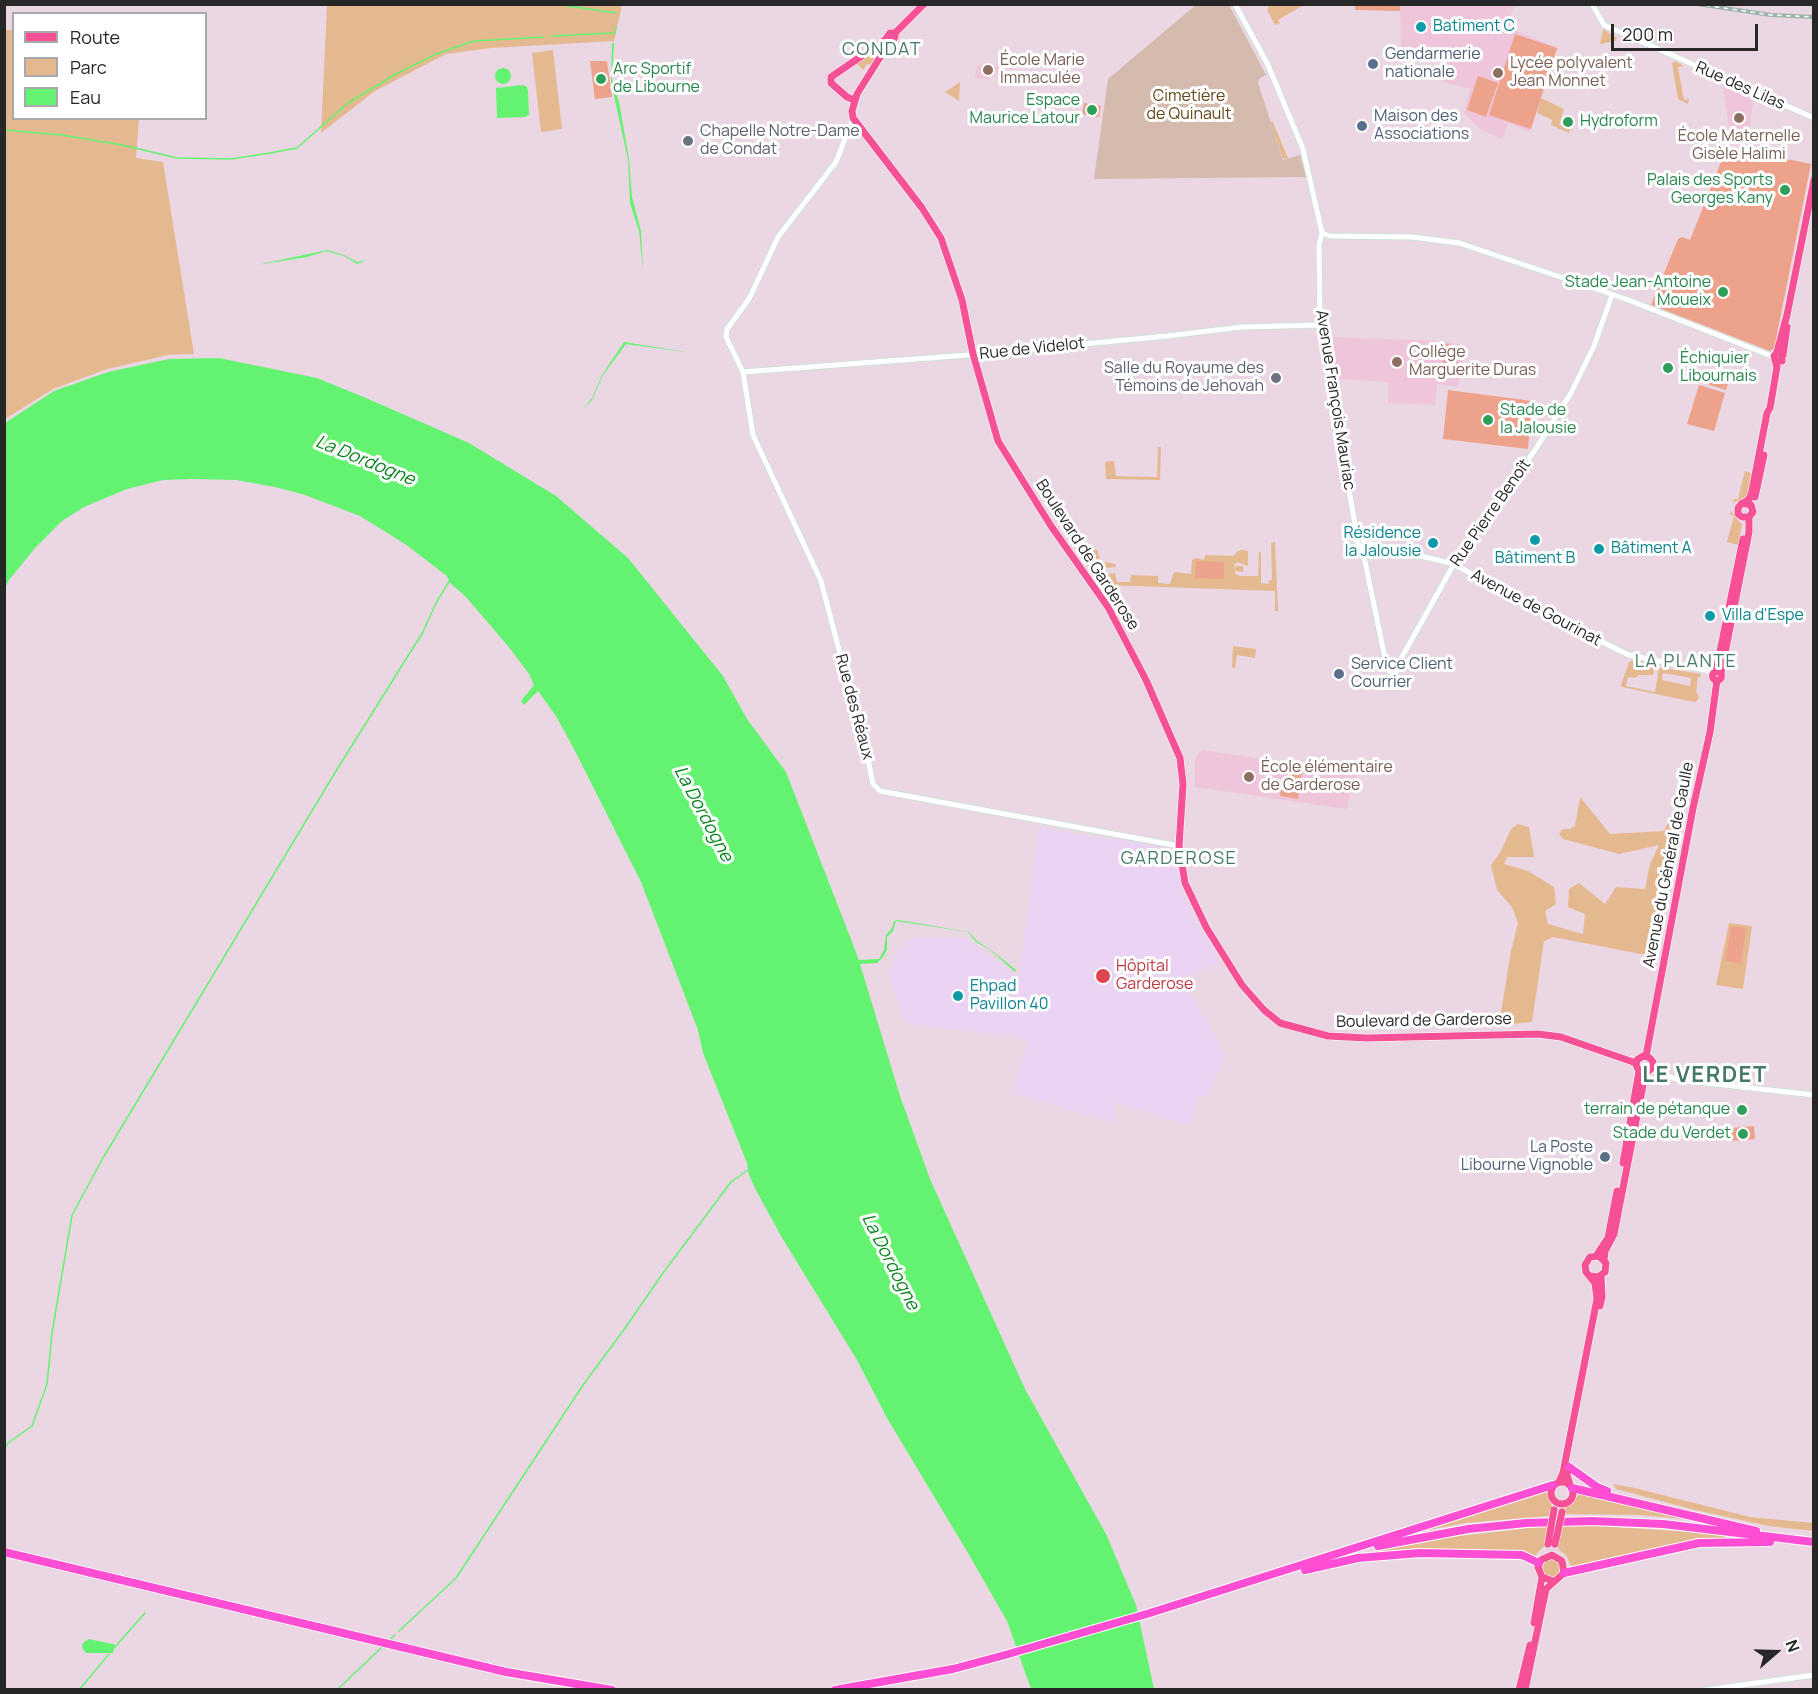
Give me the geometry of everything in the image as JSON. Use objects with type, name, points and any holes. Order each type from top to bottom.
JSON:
[{"type":"highway","points":[[1569,1467],[1597,1487],[1635,1501]]},
{"type":"highway","points":[[835,1689],[953,1669],[1150,1614],[1556,1484]]},
{"type":"highway","points":[[1571,1487],[1733,1524],[1780,1538]]},
{"type":"highway","points":[[1333,1555],[1468,1529],[1592,1521],[1663,1524],[1814,1542]]},
{"type":"highway","points":[[1564,1573],[1699,1543],[1814,1542]]},
{"type":"highway","points":[[4,1552],[506,1672],[612,1689]]},
{"type":"highway","points":[[1223,1590],[1324,1564],[1371,1556],[1420,1553],[1522,1555],[1542,1560]]},
{"type":"main road","points":[[854,100],[831,83],[833,74],[895,37],[895,33],[924,4]]},
{"type":"main road","points":[[853,118],[854,100],[887,42]]},
{"type":"main road","name":"Boulevard de Garderose","points":[[853,118],[922,208],[941,238],[962,300],[973,354],[998,441],[1051,526],[1119,625],[1146,680],[1178,752],[1183,784],[1179,846],[1187,888],[1226,960],[1257,1004],[1284,1025],[1328,1036],[1355,1038],[1546,1034],[1571,1040],[1636,1063]]},
{"type":"main road","points":[[1748,504],[1753,512],[1749,517],[1744,518],[1740,516],[1738,508],[1748,504],[1752,491],[1814,180]]},
{"type":"main road","name":"Avenue du Général de Gaulle","points":[[1646,1056],[1693,808],[1710,732],[1714,674],[1745,531],[1745,525],[1740,516]]},
{"type":"main road","name":"Avenue du Général de Gaulle","points":[[1714,674],[1749,532],[1749,517]]},
{"type":"main road","points":[[1519,1689],[1542,1577],[1539,1570],[1552,1544],[1559,1507],[1572,1498],[1568,1474],[1602,1297],[1601,1276],[1606,1269],[1605,1251],[1614,1234],[1643,1072],[1636,1063],[1638,1058],[1646,1056],[1652,1059],[1653,1067],[1643,1072]]},
{"type":"main road","points":[[1559,1507],[1551,1496],[1563,1473],[1597,1299],[1595,1283],[1586,1272],[1585,1265],[1588,1259],[1596,1256],[1608,1238],[1643,1072]]},
{"type":"main road","points":[[1596,1256],[1604,1260]]},
{"type":"main road","points":[[1591,1276],[1601,1276]]},
{"type":"main road","points":[[1556,1484],[1565,1482],[1571,1487]]},
{"type":"main road","points":[[1525,1689],[1546,1589],[1553,1581],[1560,1579],[1564,1573],[1564,1564],[1556,1556],[1552,1544]]},
{"type":"main road","points":[[1542,1560],[1556,1556]]},
{"type":"main road","points":[[1542,1577],[1553,1581]]},
{"type":"street","name":"Avenue François Mauriac","points":[[1235,4],[1268,66],[1303,149],[1311,177],[1318,223],[1322,233],[1319,245],[1320,325],[1356,530],[1351,535],[1365,545],[1385,658],[1389,663]]},
{"type":"street","name":"Rue des Lilas","points":[[1592,4],[1602,24],[1814,118]]},
{"type":"street","name":"Rue des Réaux","points":[[853,118],[836,162],[778,237],[749,299],[727,329],[726,337],[743,372],[753,435],[821,581],[859,714],[873,784],[880,791],[1179,846]]},
{"type":"street","points":[[1322,233],[1330,236],[1412,237],[1459,243],[1612,295],[1778,357]]},
{"type":"street","name":"Rue Pierre Benoît","points":[[1398,664],[1454,564],[1535,450],[1571,393],[1594,346],[1612,295]]},
{"type":"street","name":"Rue de Videlot","points":[[743,372],[973,354],[1242,327],[1320,325]]},
{"type":"street","name":"Avenue de Gourinat","points":[[1365,545],[1454,564],[1499,589],[1507,596],[1624,653],[1714,674]]},
{"type":"street","points":[[1394,661],[1398,664],[1398,670],[1391,672],[1388,668],[1389,663],[1394,661]]},
{"type":"street","points":[[1653,1067],[1679,1080],[1814,1095]]},
{"type":"street","points":[[1706,1689],[1814,1675]]},
{"type":"shaded area","points":[[1355,5],[1400,5],[1400,11],[1355,10]]},
{"type":"shaded area","name":"Lycée polyvalent Jean Monnet","points":[[1400,5],[1514,5],[1507,27],[1558,48],[1529,132],[1509,123],[1502,139],[1481,130],[1464,113],[1470,89],[1443,82],[1448,64],[1401,50]]},
{"type":"shaded area","points":[[1515,34],[1557,48],[1531,129],[1489,115]]},
{"type":"shaded area","name":"Arc Sportif de Libourne","points":[[590,61],[607,61],[612,97],[595,99]]},
{"type":"shaded area","name":"École Marie Immaculée","points":[[998,62],[1014,63],[1013,69],[1001,68],[1000,77],[997,77],[997,72],[991,72],[990,79],[975,78],[977,65],[997,67]]},
{"type":"shaded area","points":[[1478,76],[1498,83],[1486,117],[1467,110]]},
{"type":"shaded area","name":"École Maternelle Gisèle Halimi","points":[[1722,82],[1754,96],[1747,143],[1731,140]]},
{"type":"shaded area","name":"Espace Maurice Latour","points":[[1084,103],[1101,106],[1099,117],[1082,114]]},
{"type":"shaded area","points":[[1768,155],[1811,164],[1774,349],[1770,351],[1651,305],[1678,239],[1682,237],[1690,240],[1721,162]]},
{"type":"shaded area","name":"Collège Marguerite Duras","points":[[1328,337],[1440,341],[1464,345],[1458,387],[1437,384],[1435,405],[1388,403],[1388,382],[1336,379]]},
{"type":"shaded area","points":[[1445,344],[1460,346],[1456,375],[1442,374]]},
{"type":"shaded area","points":[[1704,369],[1730,377],[1726,390],[1700,382]]},
{"type":"shaded area","points":[[1699,385],[1725,393],[1714,431],[1687,424]]},
{"type":"shaded area","name":"Stade de la Jalousie","points":[[1448,390],[1532,401],[1528,449],[1443,439]]},
{"type":"shaded area","points":[[1196,561],[1224,562],[1224,579],[1195,578]]},
{"type":"shaded area","name":"École élémentaire de Garderose","points":[[1203,750],[1357,775],[1346,809],[1195,787],[1195,760]]},
{"type":"shaded area","points":[[1285,770],[1302,772],[1300,782],[1284,780]]},
{"type":"shaded area","points":[[1282,782],[1300,785],[1298,799],[1280,796]]},
{"type":"shaded area","name":"Hôpital Garderose","points":[[1039,828],[1112,840],[1113,836],[1133,840],[1167,847],[1166,855],[1174,855],[1181,877],[1179,884],[1193,915],[1220,963],[1182,978],[1226,1055],[1207,1097],[1199,1095],[1190,1125],[1114,1103],[1116,1124],[1012,1093],[1028,1042],[1012,1036],[913,1025],[907,1023],[902,1017],[889,974],[901,949],[912,937],[967,939],[1019,978]]},
{"type":"shaded area","points":[[1731,926],[1746,928],[1741,964],[1725,961]]},
{"type":"shaded area","name":"Stade du Verdet","points":[[1754,1126],[1755,1139],[1732,1141],[1731,1128]]},
{"type":"green space","name":"Cimetière de Quinault","points":[[1197,4],[1229,5],[1266,75],[1260,78],[1258,83],[1283,160],[1300,155],[1306,177],[1094,179],[1108,79]]},
{"type":"green space","points":[[1300,4],[1302,6],[1278,20],[1280,23],[1275,25],[1267,10],[1270,5]]},
{"type":"green space","points":[[327,5],[622,5],[614,41],[491,48],[446,54],[375,91],[321,133]]},
{"type":"green space","points":[[1603,29],[1617,38],[1615,41],[1600,44]]},
{"type":"green space","points":[[4,30],[12,30],[12,120],[139,120],[136,158],[163,162],[194,354],[168,355],[107,369],[53,389],[5,419]]},
{"type":"green space","points":[[878,47],[881,51],[871,65],[867,64],[863,70],[856,63]]},
{"type":"green space","points":[[553,50],[562,129],[541,132],[532,53]]},
{"type":"green space","points":[[1675,61],[1684,66],[1678,67],[1684,100],[1689,99],[1688,104],[1678,99],[1672,63]]},
{"type":"green space","points":[[960,82],[959,101],[945,92]]},
{"type":"green space","points":[[1541,98],[1564,109],[1559,125],[1570,128],[1569,133],[1551,125],[1552,120],[1537,113]]},
{"type":"green space","points":[[1272,120],[1288,158],[1283,159]]},
{"type":"green space","points":[[1158,447],[1161,447],[1160,480],[1106,479],[1105,462],[1114,461],[1116,476],[1157,477]]},
{"type":"green space","points":[[1745,471],[1751,473],[1747,496],[1733,503],[1734,499],[1738,499]]},
{"type":"green space","points":[[1731,511],[1742,525],[1738,545],[1727,542],[1734,516],[1730,515]]},
{"type":"green space","points":[[1058,523],[1063,524],[1085,549],[1098,550],[1100,561],[1115,564],[1116,567],[1090,569]]},
{"type":"green space","points":[[1275,542],[1278,611],[1275,611],[1275,591],[1106,585],[1102,575],[1115,573],[1117,582],[1130,582],[1131,575],[1158,576],[1158,583],[1170,584],[1174,572],[1191,574],[1192,560],[1196,558],[1204,560],[1205,555],[1233,556],[1238,551],[1248,551],[1248,566],[1237,562],[1234,566],[1235,574],[1258,576],[1259,552],[1261,552],[1261,583],[1269,584],[1269,580],[1272,580],[1271,543]]},
{"type":"green space","points":[[1235,566],[1243,566],[1243,572],[1235,571]]},
{"type":"green space","points":[[1233,646],[1256,649],[1255,658],[1237,655],[1235,668],[1232,667]]},
{"type":"green space","points":[[1633,660],[1655,664],[1653,675],[1628,677],[1626,686],[1655,692],[1659,667],[1701,674],[1698,677],[1696,692],[1699,696],[1698,700],[1694,702],[1622,687],[1629,662]],"holes":[[[1663,673],[1691,678],[1690,686],[1662,680]]]},
{"type":"green space","points":[[1580,797],[1610,834],[1664,831],[1674,811],[1685,811],[1657,952],[1641,954],[1553,937],[1544,941],[1532,1022],[1499,1025],[1518,923],[1512,907],[1497,890],[1491,865],[1501,851],[1511,829],[1518,824],[1529,827],[1534,857],[1507,857],[1504,864],[1528,871],[1554,887],[1556,904],[1545,911],[1548,924],[1583,934],[1585,914],[1568,907],[1569,889],[1579,883],[1605,904],[1616,887],[1645,889],[1650,864],[1659,845],[1619,854],[1563,839],[1559,834],[1562,829],[1575,826]]},
{"type":"green space","points":[[1729,923],[1752,926],[1743,989],[1716,985]]},
{"type":"green space","points":[[1613,1484],[1750,1517],[1813,1523],[1813,1531],[1769,1526],[1695,1510],[1616,1489]]},
{"type":"green space","points":[[1547,1489],[1552,1507],[1550,1516],[1465,1523],[1408,1534],[1538,1495],[1538,1492]]},
{"type":"green space","points":[[1579,1494],[1686,1519],[1639,1515],[1566,1514],[1566,1507],[1573,1503]]},
{"type":"green space","points":[[1563,1525],[1725,1534],[1725,1538],[1724,1541],[1573,1570],[1566,1555],[1559,1550]]},
{"type":"green space","points":[[1547,1526],[1544,1546],[1534,1557],[1521,1552],[1368,1553],[1451,1537]]},
{"type":"green space","points":[[1551,1559],[1557,1562],[1560,1568],[1557,1574],[1551,1577],[1545,1574],[1542,1568],[1545,1562]]},
{"type":"water","points":[[612,43],[614,43],[612,79],[619,102],[629,159],[632,197],[641,231],[643,271],[639,231],[630,203],[628,160],[611,82]]},
{"type":"water","points":[[503,68],[511,76],[503,84],[495,76]]},
{"type":"water","points":[[523,85],[528,91],[529,115],[497,118],[496,88]]},
{"type":"water","points":[[327,250],[344,255],[357,262],[367,260],[357,264],[344,256],[326,251],[307,257],[257,265]]},
{"type":"water","points":[[624,342],[692,353],[626,344],[603,375],[592,400],[582,410],[592,398],[602,375]]},
{"type":"water","name":"La Dordogne","points":[[219,358],[317,378],[366,398],[469,443],[556,496],[628,558],[723,676],[747,719],[786,772],[859,960],[879,959],[884,950],[886,935],[894,921],[898,920],[969,932],[977,941],[991,950],[1016,970],[1015,972],[989,949],[976,942],[968,932],[896,921],[893,931],[887,937],[887,949],[883,957],[877,963],[860,964],[900,1096],[930,1179],[1025,1389],[1106,1534],[1136,1605],[1154,1689],[1031,1689],[1007,1621],[887,1418],[857,1360],[781,1236],[757,1192],[703,1053],[698,1030],[641,882],[574,749],[556,716],[538,691],[524,705],[521,701],[534,685],[529,674],[465,596],[450,583],[447,576],[405,544],[360,516],[305,495],[236,480],[191,479],[163,480],[127,489],[84,507],[62,521],[35,548],[5,588],[5,423],[54,391],[108,372],[169,359]]},
{"type":"water","points":[[89,1639],[115,1645],[113,1653],[86,1653],[82,1648],[83,1643]]},
{"type":"waterway","points":[[555,4],[616,13]]},
{"type":"waterway","points":[[552,36],[615,33],[616,27]]},
{"type":"waterway","points":[[4,130],[62,135],[122,145],[177,158],[231,159],[270,153],[297,148],[348,103],[396,74],[436,54],[474,41],[544,37]]},
{"type":"waterway","points":[[4,1450],[8,1443],[32,1426],[47,1384],[52,1333],[72,1215],[103,1158],[336,771],[423,632],[436,603],[450,580]]},
{"type":"waterway","points":[[399,1631],[456,1578],[583,1385],[663,1273],[731,1182],[748,1170]]},
{"type":"waterway","points":[[114,1648],[145,1613]]},
{"type":"waterway","points":[[388,1641],[395,1635]]},
{"type":"waterway","points":[[337,1690],[382,1647]]},
{"type":"waterway","points":[[79,1690],[109,1654]]},
{"type":"railway","points":[[1697,4],[1771,15],[1814,17]]},
{"type":"place","name":"Batiment C","points":[[1421,27]]},
{"type":"place","name":"Gendarmerie nationale","points":[[1373,64]]},
{"type":"place","name":"École Marie Immaculée","points":[[988,70]]},
{"type":"place","name":"Lycée polyvalent Jean Monnet","points":[[1498,73]]},
{"type":"place","name":"Arc Sportif de Libourne","points":[[601,79]]},
{"type":"place","name":"Espace Maurice Latour","points":[[1092,110]]},
{"type":"place","name":"École Maternelle Gisèle Halimi","points":[[1739,118]]},
{"type":"place","name":"Hydroform","points":[[1568,122]]},
{"type":"place","name":"Maison des Associations","points":[[1362,126]]},
{"type":"place","name":"Chapelle Notre-Dame de Condat","points":[[688,141]]},
{"type":"place","name":"Palais des Sports Georges Kany","points":[[1785,190]]},
{"type":"place","name":"Stade Jean-Antoine Moueix","points":[[1723,292]]},
{"type":"place","name":"Collège Marguerite Duras","points":[[1397,362]]},
{"type":"place","name":"Échiquier Libournais","points":[[1668,368]]},
{"type":"place","name":"Salle du Royaume des Témoins de Jehovah","points":[[1276,378]]},
{"type":"place","name":"Stade de la Jalousie","points":[[1488,420]]},
{"type":"place","name":"Bâtiment B","points":[[1535,540]]},
{"type":"place","name":"Résidence la Jalousie","points":[[1433,543]]},
{"type":"place","name":"Bâtiment A","points":[[1599,549]]},
{"type":"place","name":"Villa d'Espe","points":[[1710,616]]},
{"type":"place","name":"Service Client Courrier","points":[[1339,674]]},
{"type":"place","name":"École élémentaire de Garderose","points":[[1249,777]]},
{"type":"place","name":"Hôpital Garderose","points":[[1103,976]]},
{"type":"place","name":"Ehpad Pavillon 40","points":[[958,996]]},
{"type":"place","name":"terrain de pétanque","points":[[1742,1110]]},
{"type":"place","name":"Stade du Verdet","points":[[1743,1134]]},
{"type":"place","name":"La Poste Libourne Vignoble","points":[[1605,1157]]},
{"type":"district","name":"CONDAT","points":[[882,50]]},
{"type":"district","name":"LA PLANTE","points":[[1686,662]]},
{"type":"district","name":"GARDEROSE","points":[[1179,859]]},
{"type":"district","name":"LE VERDET","points":[[1705,1076]]}]
